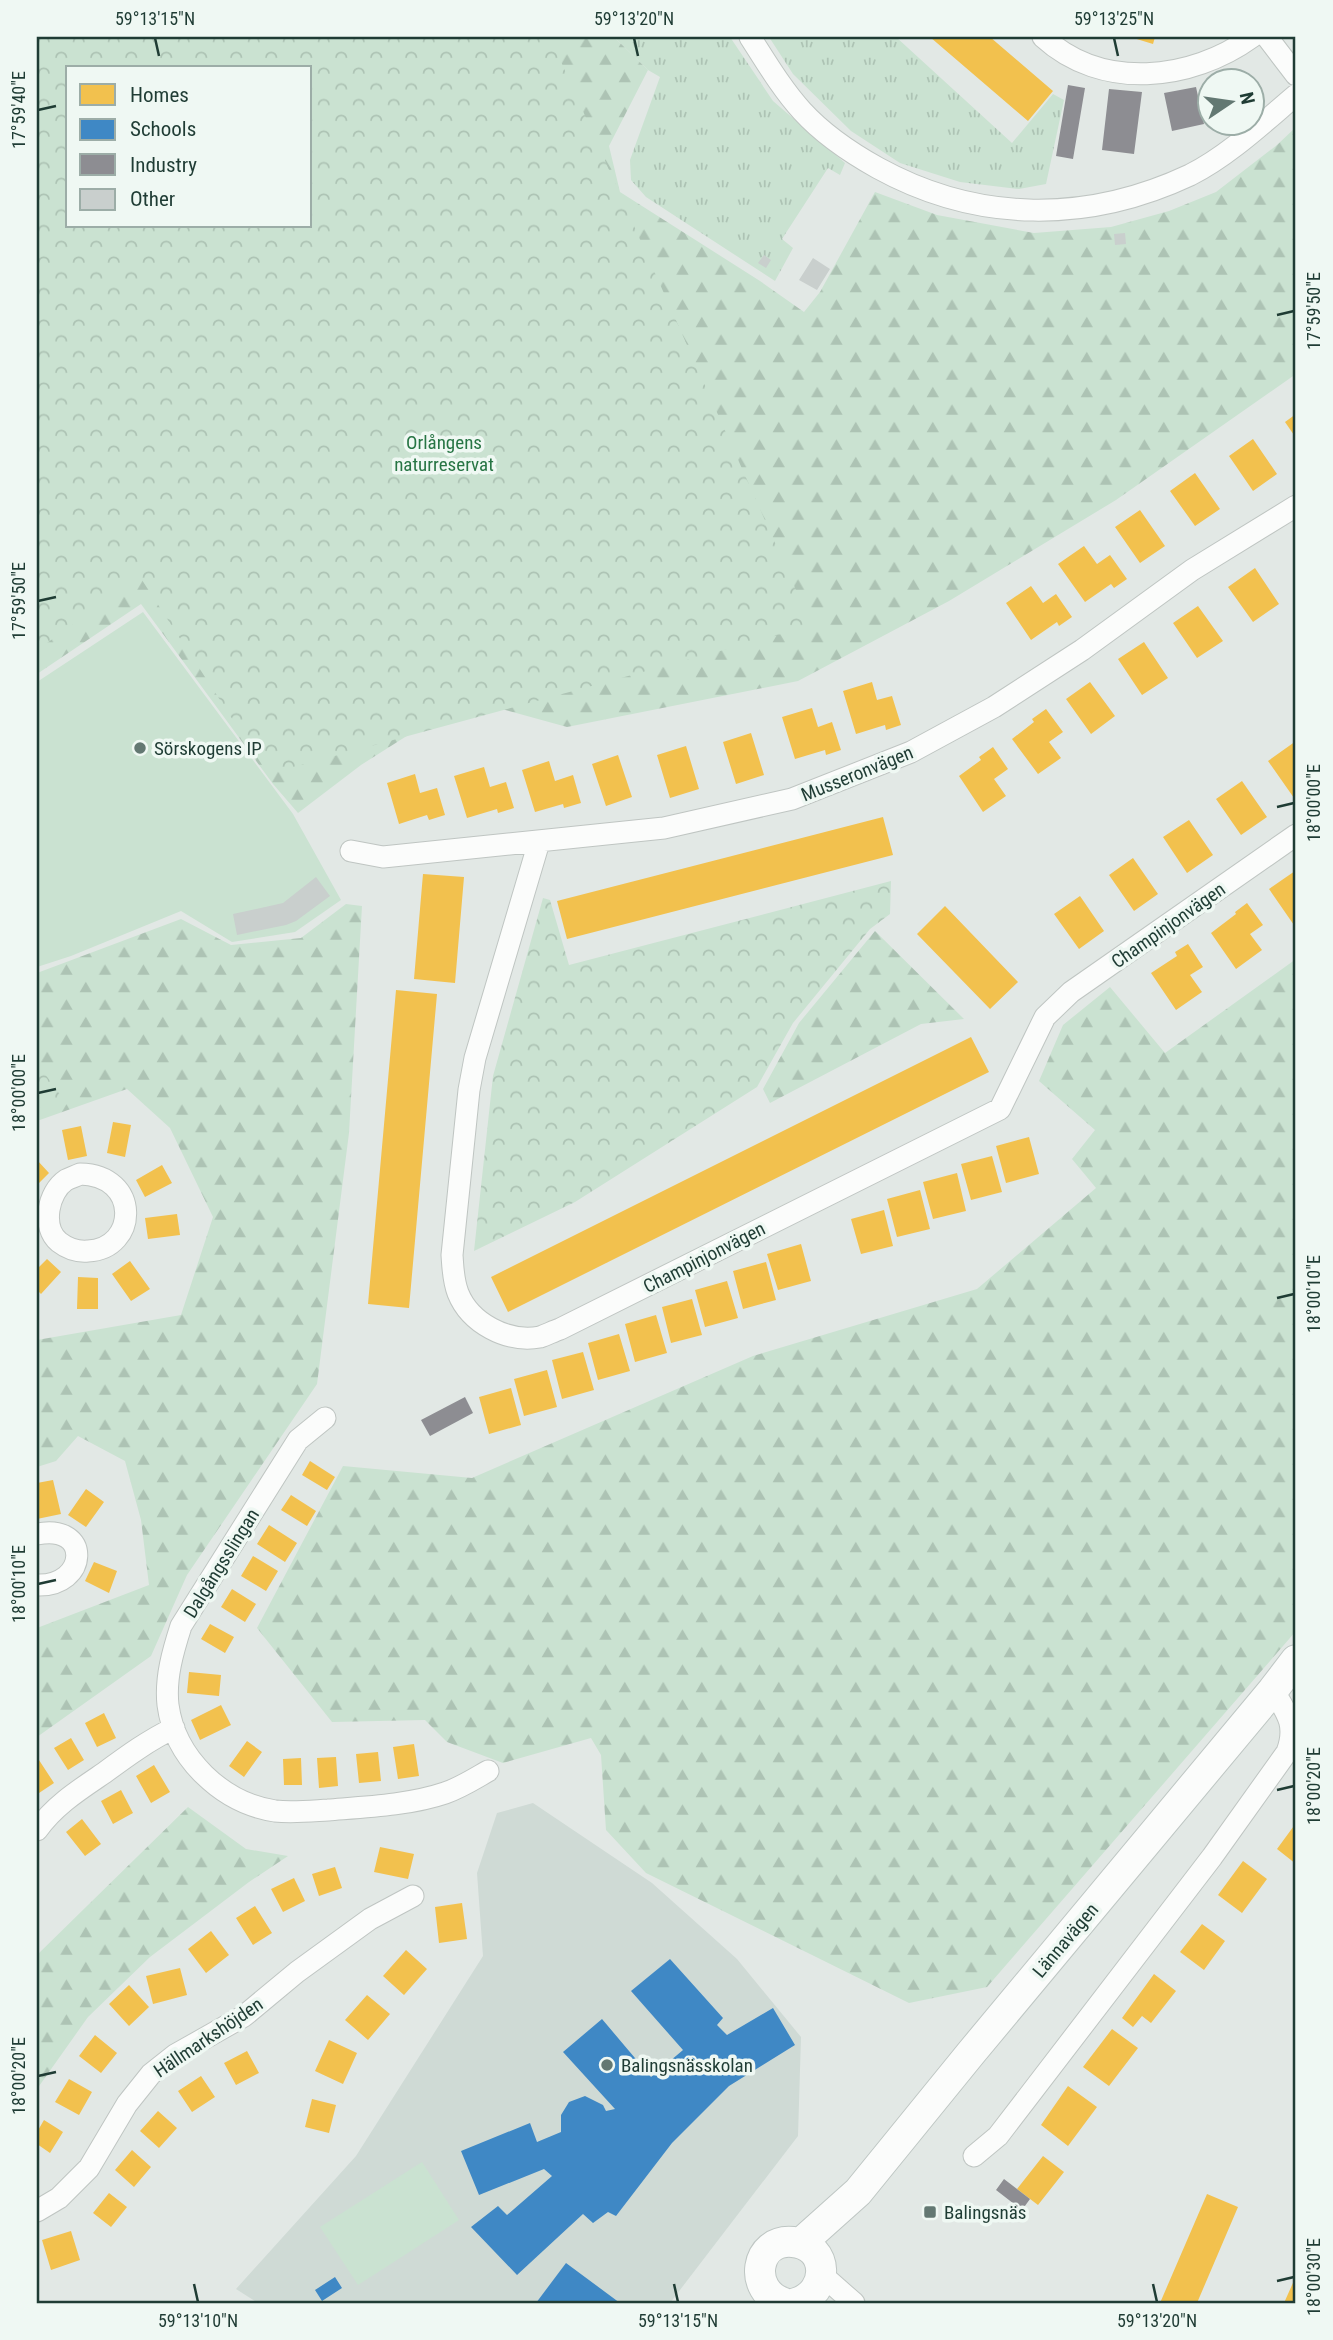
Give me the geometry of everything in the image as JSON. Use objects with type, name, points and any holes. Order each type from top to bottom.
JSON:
[{"type":"main road","name":"Lännavägen","points":[[760,2276],[766,2292],[777,2301],[799,2303],[815,2291],[814,2260],[858,2192],[1296,1660]]},
{"type":"main road","name":"Lännavägen","points":[[744,2303],[760,2276],[762,2260],[773,2247],[783,2242],[814,2260]]},
{"type":"street","points":[[750,37],[802,111],[834,140],[861,159],[939,196],[996,208],[1034,211],[1080,208],[1120,201],[1155,190],[1193,173],[1236,144],[1296,95]]},
{"type":"street","points":[[1043,37],[1067,54],[1093,65],[1116,71],[1156,74],[1202,65],[1252,37]]},
{"type":"street","points":[[1267,37],[1296,75]]},
{"type":"street","name":"Musseronvägen","points":[[351,851],[383,857],[664,828],[792,799],[911,752],[994,707],[1082,650],[1192,570],[1296,506]]},
{"type":"street","name":"Champinjonvägen","points":[[539,842],[475,1058],[469,1090],[452,1255],[453,1276],[466,1307],[489,1328],[505,1335],[522,1337],[540,1337],[560,1329],[1000,1109],[1045,1017],[1071,992],[1296,835]]},
{"type":"street","name":"Dalgångsslingan","points":[[325,1418],[298,1440],[181,1626],[171,1657],[169,1678],[168,1704],[174,1728],[195,1766],[222,1790],[245,1802],[275,1811],[360,1808],[431,1798],[488,1771]]},
{"type":"street","points":[[37,1534],[61,1533],[71,1539],[76,1549],[77,1563],[60,1582],[37,1585]]},
{"type":"street","points":[[974,2156],[998,2136],[1212,1857],[1287,1752],[1292,1739],[1292,1727],[1273,1690]]},
{"type":"street","points":[[37,1830],[61,1802],[151,1739],[174,1728]]},
{"type":"street","name":"Hällmarkshöjden","points":[[37,2211],[59,2198],[89,2168],[127,2104],[151,2074],[175,2055],[244,2016],[297,1972],[370,1919],[413,1896]]},
{"type":"street","points":[[814,2260],[854,2303]]},
{"type":"shaded area","name":"Balingsnässkolan","points":[[533,1803],[652,1883],[737,1959],[801,2037],[798,2136],[670,2303],[258,2303],[236,2289],[356,2156],[483,1956],[477,1873],[497,1813]]},
{"type":"green space","name":"Orlångens naturreservat","points":[[37,37],[614,37],[648,70],[609,146],[620,192],[804,312],[820,292],[875,192],[937,215],[1034,233],[1111,227],[1169,211],[1216,192],[1296,127],[1296,374],[1116,500],[949,601],[798,681],[567,727],[465,699],[361,765],[298,813],[273,784],[141,604],[37,674]]},
{"type":"green space","name":"Orlångens naturreservat","points":[[37,37],[550,37],[812,626],[268,774],[140,577],[37,650]]},
{"type":"green space","points":[[614,37],[730,37],[773,101],[845,163],[840,175],[828,168],[782,239],[793,248],[775,281],[646,197],[631,180],[630,160],[660,77],[648,70]]},
{"type":"green space","points":[[769,37],[896,37],[1012,143],[1053,94],[1064,100],[1046,184],[1019,189],[960,182],[900,163],[851,131],[793,74]]},
{"type":"green space","name":"Sörskogens IP","points":[[143,612],[293,814],[341,900],[295,932],[232,942],[181,911],[37,967],[37,682]]},
{"type":"green space","points":[[891,881],[890,914],[870,929],[793,1023],[757,1087],[575,1202],[474,1251],[493,1076],[543,898],[550,900],[569,965]]},
{"type":"green space","points":[[346,904],[362,906],[349,1133],[317,1384],[187,1575],[151,1656],[37,1737],[37,1628],[149,1585],[141,1520],[125,1461],[78,1436],[56,1461],[37,1467],[37,1340],[181,1315],[213,1217],[170,1128],[127,1089],[37,1121],[37,973],[181,919],[231,945],[301,938]]},
{"type":"green space","points":[[875,931],[964,1019],[921,1024],[770,1103],[763,1089],[799,1023]]},
{"type":"green space","points":[[1296,959],[1296,1631],[987,1987],[909,2003],[646,1873],[606,1830],[601,1755],[591,1738],[503,1763],[447,1742],[425,1720],[332,1722],[257,1628],[343,1466],[472,1478],[753,1356],[977,1289],[1096,1188],[1072,1159],[1095,1130],[1039,1081],[1063,1025],[1110,987],[1165,1053]]},
{"type":"green space","points":[[37,1063],[61,1096],[37,1109]]},
{"type":"green space","points":[[188,1807],[246,1849],[288,1856],[150,1957],[88,2017],[37,2089],[37,1955]]},
{"type":"green space","points":[[422,2162],[459,2220],[358,2285],[320,2227]]},
{"type":"building: Homes","points":[[930,37],[990,37],[1053,91],[1028,121]]},
{"type":"building: Homes","points":[[1130,37],[1155,37],[1153,44]]},
{"type":"building: Homes","points":[[1296,414],[1296,438],[1285,422]]},
{"type":"building: Homes","points":[[1253,439],[1277,474],[1253,491],[1229,456]]},
{"type":"building: Homes","points":[[1195,473],[1220,509],[1195,526],[1170,491]]},
{"type":"building: Homes","points":[[1140,510],[1165,546],[1140,563],[1115,527]]},
{"type":"building: Homes","points":[[1084,546],[1097,564],[1110,555],[1127,579],[1114,588],[1111,584],[1085,602],[1058,564]]},
{"type":"building: Homes","points":[[1255,568],[1279,604],[1253,622],[1228,587]]},
{"type":"building: Homes","points":[[1031,586],[1043,603],[1056,594],[1072,617],[1059,626],[1057,622],[1031,640],[1006,603]]},
{"type":"building: Homes","points":[[1198,606],[1223,641],[1197,658],[1173,623]]},
{"type":"building: Homes","points":[[1144,642],[1168,678],[1142,695],[1118,659]]},
{"type":"building: Homes","points":[[872,682],[877,700],[892,696],[901,725],[886,730],[885,725],[856,734],[843,691]]},
{"type":"building: Homes","points":[[1090,682],[1115,716],[1091,734],[1066,699]]},
{"type":"building: Homes","points":[[812,708],[818,727],[832,722],[841,750],[826,755],[825,750],[795,759],[782,717]]},
{"type":"building: Homes","points":[[1046,709],[1063,732],[1049,742],[1061,758],[1038,774],[1012,739]]},
{"type":"building: Homes","points":[[751,733],[764,775],[736,784],[723,742]]},
{"type":"building: Homes","points":[[1296,741],[1296,796],[1294,798],[1268,761]]},
{"type":"building: Homes","points":[[686,746],[699,789],[670,798],[657,755]]},
{"type":"building: Homes","points":[[993,747],[1008,769],[994,779],[1006,796],[983,812],[959,776],[981,760],[979,757]]},
{"type":"building: Homes","points":[[618,755],[632,797],[606,806],[592,764]]},
{"type":"building: Homes","points":[[549,761],[555,781],[573,775],[581,803],[564,808],[563,804],[535,812],[522,770]]},
{"type":"building: Homes","points":[[484,767],[490,787],[506,782],[514,808],[498,813],[497,809],[467,818],[454,776]]},
{"type":"building: Homes","points":[[415,774],[420,793],[437,788],[445,815],[429,820],[427,815],[399,824],[387,783]]},
{"type":"building: Homes","points":[[1242,781],[1267,817],[1241,835],[1216,799]]},
{"type":"building: Homes","points":[[883,817],[893,855],[567,939],[557,901]]},
{"type":"building: Homes","points":[[1189,820],[1213,855],[1187,873],[1163,837]]},
{"type":"building: Homes","points":[[1133,858],[1158,894],[1134,911],[1109,875]]},
{"type":"building: Homes","points":[[1296,865],[1296,928],[1269,889],[1295,871],[1293,868]]},
{"type":"building: Homes","points":[[423,874],[464,877],[455,983],[414,979]]},
{"type":"building: Homes","points":[[1080,896],[1104,931],[1079,949],[1054,914]]},
{"type":"building: Homes","points":[[1247,903],[1263,925],[1250,934],[1262,950],[1236,969],[1211,933]]},
{"type":"building: Homes","points":[[945,906],[1018,982],[990,1009],[917,934]]},
{"type":"building: Homes","points":[[1188,944],[1203,967],[1190,975],[1202,992],[1176,1010],[1151,973],[1177,956],[1175,952]]},
{"type":"building: Homes","points":[[396,990],[437,994],[409,1308],[368,1304]]},
{"type":"building: Homes","points":[[971,1037],[989,1072],[508,1312],[491,1277]]},
{"type":"building: Homes","points":[[113,1122],[131,1125],[125,1157],[107,1153]]},
{"type":"building: Homes","points":[[81,1126],[87,1156],[68,1160],[62,1130]]},
{"type":"building: Homes","points":[[1029,1137],[1039,1174],[1006,1183],[996,1146]]},
{"type":"building: Homes","points":[[992,1156],[1002,1192],[971,1200],[961,1164]]},
{"type":"building: Homes","points":[[37,1160],[49,1173],[37,1185]]},
{"type":"building: Homes","points":[[162,1165],[172,1183],[145,1197],[136,1180]]},
{"type":"building: Homes","points":[[957,1173],[966,1211],[933,1219],[923,1182]]},
{"type":"building: Homes","points":[[920,1190],[930,1229],[897,1237],[887,1199]]},
{"type":"building: Homes","points":[[884,1210],[893,1246],[861,1254],[851,1219]]},
{"type":"building: Homes","points":[[177,1214],[180,1235],[148,1239],[145,1218]]},
{"type":"building: Homes","points":[[801,1244],[811,1281],[778,1290],[767,1254]]},
{"type":"building: Homes","points":[[47,1259],[61,1272],[41,1294],[37,1290],[37,1269]]},
{"type":"building: Homes","points":[[130,1261],[150,1289],[131,1301],[112,1274]]},
{"type":"building: Homes","points":[[766,1262],[776,1300],[743,1309],[733,1271]]},
{"type":"building: Homes","points":[[78,1277],[98,1278],[98,1309],[77,1309]]},
{"type":"building: Homes","points":[[727,1281],[738,1318],[705,1327],[695,1290]]},
{"type":"building: Homes","points":[[692,1299],[702,1335],[671,1343],[662,1307]]},
{"type":"building: Homes","points":[[656,1315],[667,1353],[635,1362],[625,1324]]},
{"type":"building: Homes","points":[[619,1334],[630,1371],[598,1380],[588,1343]]},
{"type":"building: Homes","points":[[583,1352],[594,1390],[562,1399],[552,1360]]},
{"type":"building: Homes","points":[[547,1370],[557,1407],[524,1416],[514,1379]]},
{"type":"building: Homes","points":[[511,1388],[521,1425],[489,1434],[479,1397]]},
{"type":"building: Homes","points":[[310,1461],[335,1477],[327,1490],[302,1475]]},
{"type":"building: Homes","points":[[53,1480],[61,1514],[37,1519],[37,1483]]},
{"type":"building: Homes","points":[[86,1489],[104,1502],[86,1527],[68,1515]]},
{"type":"building: Homes","points":[[291,1495],[316,1511],[307,1526],[281,1510]]},
{"type":"building: Homes","points":[[269,1525],[297,1543],[285,1562],[257,1544]]},
{"type":"building: Homes","points":[[253,1556],[278,1571],[266,1591],[241,1576]]},
{"type":"building: Homes","points":[[94,1562],[117,1571],[109,1593],[85,1581]]},
{"type":"building: Homes","points":[[232,1589],[256,1604],[245,1622],[221,1607]]},
{"type":"building: Homes","points":[[210,1624],[234,1637],[225,1653],[201,1639]]},
{"type":"building: Homes","points":[[189,1672],[221,1675],[219,1696],[187,1693]]},
{"type":"building: Homes","points":[[221,1705],[231,1725],[200,1740],[191,1720]]},
{"type":"building: Homes","points":[[104,1713],[116,1738],[97,1747],[85,1723]]},
{"type":"building: Homes","points":[[71,1738],[84,1760],[68,1770],[54,1748]]},
{"type":"building: Homes","points":[[247,1741],[262,1752],[244,1777],[229,1766]]},
{"type":"building: Homes","points":[[414,1744],[419,1776],[398,1779],[393,1747]]},
{"type":"building: Homes","points":[[378,1752],[381,1781],[359,1783],[356,1754]]},
{"type":"building: Homes","points":[[37,1757],[54,1783],[39,1793],[37,1790]]},
{"type":"building: Homes","points":[[336,1757],[338,1786],[319,1788],[317,1758]]},
{"type":"building: Homes","points":[[301,1758],[302,1785],[284,1785],[283,1759]]},
{"type":"building: Homes","points":[[154,1765],[170,1792],[151,1803],[136,1776]]},
{"type":"building: Homes","points":[[121,1790],[133,1813],[113,1824],[101,1801]]},
{"type":"building: Homes","points":[[82,1819],[101,1844],[85,1856],[66,1832]]},
{"type":"building: Homes","points":[[1296,1823],[1296,1864],[1277,1849]]},
{"type":"building: Homes","points":[[380,1847],[414,1854],[408,1879],[374,1872]]},
{"type":"building: Homes","points":[[1243,1861],[1267,1879],[1242,1913],[1218,1895]]},
{"type":"building: Homes","points":[[335,1867],[342,1888],[319,1896],[312,1874]]},
{"type":"building: Homes","points":[[294,1878],[305,1901],[283,1912],[271,1889]]},
{"type":"building: Homes","points":[[462,1903],[467,1939],[439,1943],[435,1907]]},
{"type":"building: Homes","points":[[255,1906],[272,1933],[253,1945],[236,1918]]},
{"type":"building: Homes","points":[[1202,1924],[1225,1941],[1204,1970],[1180,1952]]},
{"type":"building: Homes","points":[[211,1931],[229,1955],[206,1973],[188,1949]]},
{"type":"building: Homes","points":[[406,1950],[427,1969],[404,1995],[383,1976]]},
{"type":"building: Homes","points":[[180,1968],[187,1995],[153,2004],[146,1976]]},
{"type":"building: Homes","points":[[1154,1974],[1176,1991],[1151,2023],[1142,2016],[1133,2027],[1122,2018]]},
{"type":"building: Homes","points":[[129,1985],[149,2007],[129,2026],[109,2004]]},
{"type":"building: Homes","points":[[367,1995],[390,2014],[368,2040],[345,2020]]},
{"type":"building: Homes","points":[[1112,2029],[1138,2048],[1109,2086],[1083,2067]]},
{"type":"building: Homes","points":[[95,2035],[117,2053],[101,2073],[79,2056]]},
{"type":"building: Homes","points":[[329,2040],[357,2053],[343,2084],[315,2071]]},
{"type":"building: Homes","points":[[247,2051],[259,2073],[236,2085],[224,2063]]},
{"type":"building: Homes","points":[[201,2076],[215,2097],[192,2112],[178,2091]]},
{"type":"building: Homes","points":[[69,2079],[92,2092],[79,2115],[55,2102]]},
{"type":"building: Homes","points":[[1068,2086],[1097,2107],[1068,2146],[1041,2125]]},
{"type":"building: Homes","points":[[312,2099],[336,2105],[329,2133],[305,2127]]},
{"type":"building: Homes","points":[[158,2111],[177,2128],[159,2148],[140,2131]]},
{"type":"building: Homes","points":[[44,2120],[63,2132],[50,2153],[37,2144],[37,2132]]},
{"type":"building: Homes","points":[[132,2150],[151,2167],[134,2187],[115,2170]]},
{"type":"building: Homes","points":[[1043,2156],[1064,2172],[1038,2205],[1017,2189]]},
{"type":"building: Homes","points":[[109,2193],[127,2207],[111,2227],[93,2213]]},
{"type":"building: Homes","points":[[1207,2194],[1238,2207],[1197,2303],[1160,2303]]},
{"type":"building: Homes","points":[[71,2231],[80,2260],[51,2270],[42,2240]]},
{"type":"building: Homes","points":[[1296,2276],[1296,2303],[1284,2303]]},
{"type":"building: Schools","points":[[670,1959],[723,2018],[717,2025],[727,2035],[773,2008],[795,2045],[729,2086],[672,2143],[616,2216],[608,2212],[593,2223],[583,2214],[517,2275],[471,2227],[498,2206],[507,2215],[552,2176],[544,2169],[479,2195],[461,2151],[530,2123],[537,2142],[561,2132],[561,2115],[569,2102],[585,2096],[603,2105],[606,2111],[615,2109],[563,2052],[602,2019],[651,2077],[683,2050],[631,1991]]},
{"type":"building: Schools","points":[[566,2263],[620,2303],[536,2303]]},
{"type":"building: Schools","points":[[335,2277],[342,2288],[322,2301],[315,2290]]},
{"type":"building: Industry","points":[[1068,85],[1085,88],[1073,159],[1056,156]]},
{"type":"building: Industry","points":[[1196,87],[1196,126],[1172,131],[1164,93]]},
{"type":"building: Industry","points":[[1109,89],[1142,92],[1134,154],[1102,150]]},
{"type":"building: Industry","points":[[465,1397],[473,1413],[430,1436],[421,1420]]},
{"type":"building: Industry","points":[[1004,2179],[1030,2199],[1022,2210],[996,2190]]},
{"type":"building: Other","points":[[1125,233],[1126,244],[1115,245],[1114,234]]},
{"type":"building: Other","points":[[764,255],[771,260],[766,268],[758,263]]},
{"type":"building: Other","points":[[813,258],[830,269],[817,290],[799,280]]},
{"type":"building: Other","points":[[316,877],[330,896],[296,921],[237,935],[233,914],[283,903]]},
{"type":"place","name":"Sörskogens IP","points":[[140,748]]},
{"type":"place","name":"Balingsnässkolan","points":[[607,2065]]},
{"type":"place","name":"Balingsnäs","points":[[930,2212]]}]
